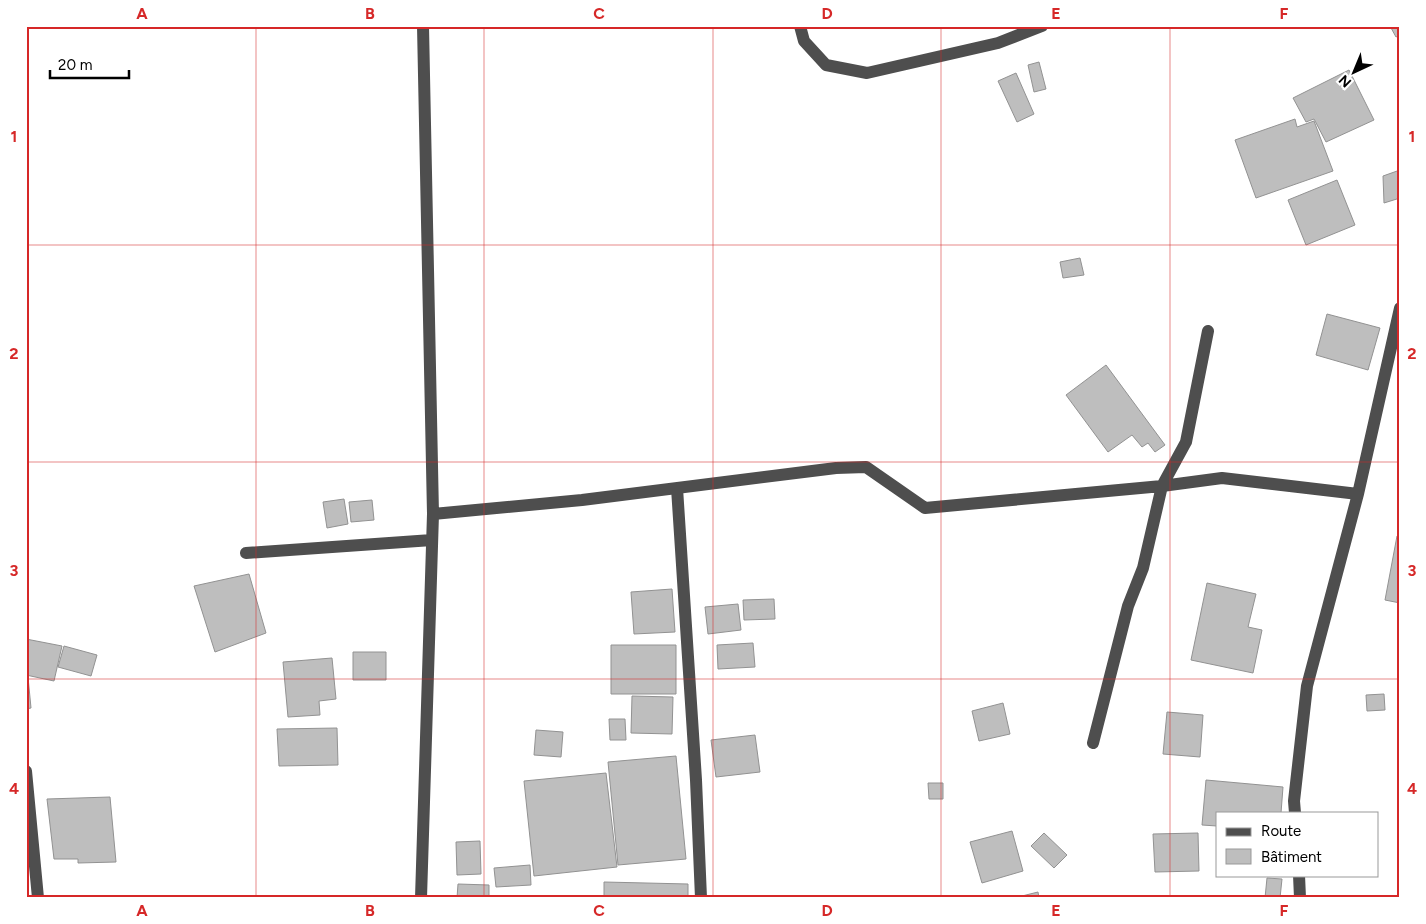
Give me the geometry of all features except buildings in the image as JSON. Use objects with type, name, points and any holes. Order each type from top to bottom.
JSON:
[{"type":"street","points":[[421,898],[432,540],[423,26]]},
{"type":"street","points":[[800,26],[804,41],[826,65],[867,73],[998,43],[1042,26]]},
{"type":"street","points":[[1294,812],[1307,686],[1358,494],[1400,308]]},
{"type":"street","points":[[1093,743],[1128,606],[1143,568],[1162,486],[1186,442],[1208,331]]},
{"type":"street","points":[[432,514],[582,500],[836,468],[866,467],[925,508],[1162,486],[1222,478],[1358,494]]},
{"type":"street","points":[[677,488],[696,770],[701,898]]},
{"type":"street","points":[[246,553],[432,540]]},
{"type":"street","points":[[26,771],[38,898]]},
{"type":"street","points":[[1298,876],[1300,898]]}]
